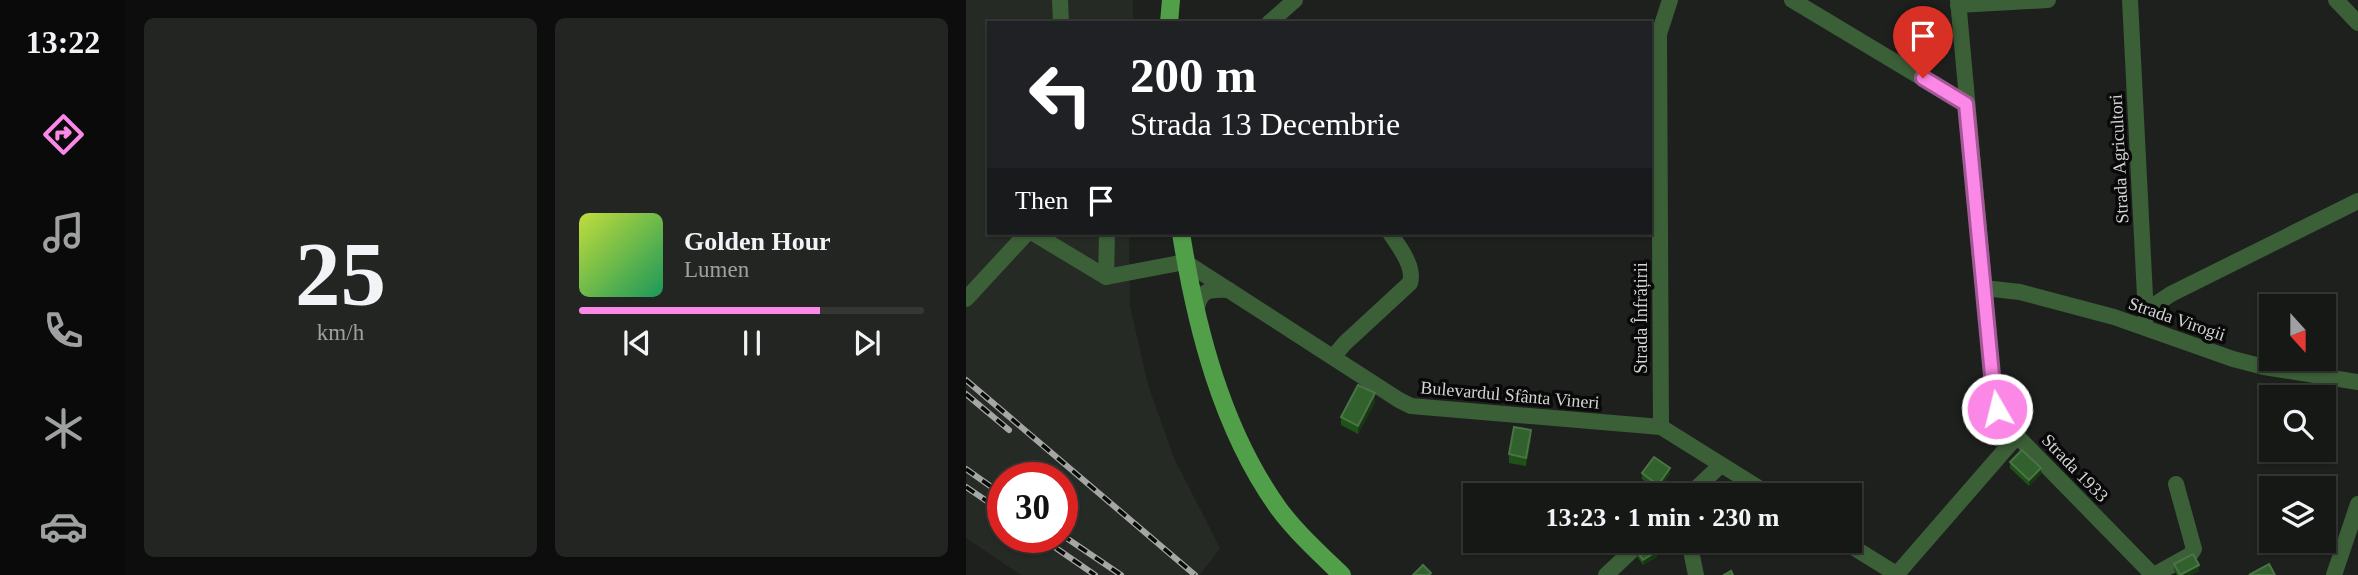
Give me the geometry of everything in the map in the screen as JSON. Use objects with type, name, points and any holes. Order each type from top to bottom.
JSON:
[{"type":"main road","points":[[1169,21],[1171,0]]},
{"type":"main road","points":[[1181,235],[1196,312],[1211,366],[1226,407],[1262,484],[1301,535],[1342,575]]},
{"type":"street","points":[[1060,0],[1060,21]]},
{"type":"street","points":[[1271,21],[1295,0]]},
{"type":"street","name":"Strada Înfrățirii","points":[[1661,427],[1659,34],[1670,0]]},
{"type":"street","points":[[1792,0],[1966,104]]},
{"type":"street","points":[[1958,3],[2048,0]]},
{"type":"street","name":"Strada Agricultori","points":[[2130,0],[2144,321]]},
{"type":"street","points":[[2336,0],[2358,23]]},
{"type":"street","name":"Strada 1933","points":[[1958,3],[1997,409],[2017,436],[2153,575]]},
{"type":"street","points":[[2144,321],[2159,302],[2171,294],[2358,201]]},
{"type":"street","points":[[966,299],[1025,235]]},
{"type":"street","points":[[1036,235],[1107,277],[1185,262]]},
{"type":"street","points":[[1107,235],[1107,277]]},
{"type":"street","points":[[1332,357],[1410,283],[1412,275],[1409,265],[1391,235]]},
{"type":"street","name":"Bulevardul Sfânta Vineri","points":[[1185,262],[1411,406],[1661,427],[1750,483]]},
{"type":"street","name":"Strada Virogii","points":[[1984,288],[2020,292],[2144,321],[2233,359],[2264,367],[2358,382]]},
{"type":"street","points":[[1196,312],[1199,298],[1206,292],[1215,289],[1228,290]]},
{"type":"street","points":[[1862,553],[1897,574],[2017,436]]},
{"type":"street","points":[[1702,483],[1721,465]]},
{"type":"street","points":[[2153,575],[2190,555],[2194,549],[2176,484]]},
{"type":"street","points":[[2334,575],[2358,504]]},
{"type":"street","points":[[1606,575],[1629,553]]},
{"type":"street","points":[[1691,553],[1696,575]]},
{"type":"shaded area","points":[[966,0],[1133,0],[1133,21],[987,21],[987,235],[1129,235],[1130,306],[1148,385],[1174,458],[1220,548],[1200,575],[1021,575],[988,553],[1078,553],[1078,462],[987,462],[987,552],[966,538]]},
{"type":"building","points":[[1358,385],[1375,393],[1358,426],[1341,417]]},
{"type":"building","points":[[1514,427],[1531,430],[1526,458],[1509,454]]},
{"type":"building","points":[[2022,450],[2041,468],[2029,480],[2010,462]]},
{"type":"building","points":[[1654,457],[1670,468],[1659,483],[1642,473]]},
{"type":"building","points":[[1638,553],[1654,553],[1643,560]]},
{"type":"building","points":[[2193,554],[2199,565],[2180,575],[2174,564]]},
{"type":"building","points":[[2269,564],[2275,575],[2249,575]]},
{"type":"building","points":[[1423,565],[1431,573],[1429,575],[1413,575]]},
{"type":"railway","points":[[966,380],[1195,575]]},
{"type":"railway","points":[[966,394],[1009,430]]},
{"type":"railway","points":[[966,469],[987,484]]},
{"type":"railway","points":[[966,487],[987,501]]},
{"type":"railway","points":[[1078,546],[1121,575]]},
{"type":"railway","points":[[1063,553],[1095,575]]},
{"type":"route","points":[[1923,78],[1966,104],[1997,409]]}]
